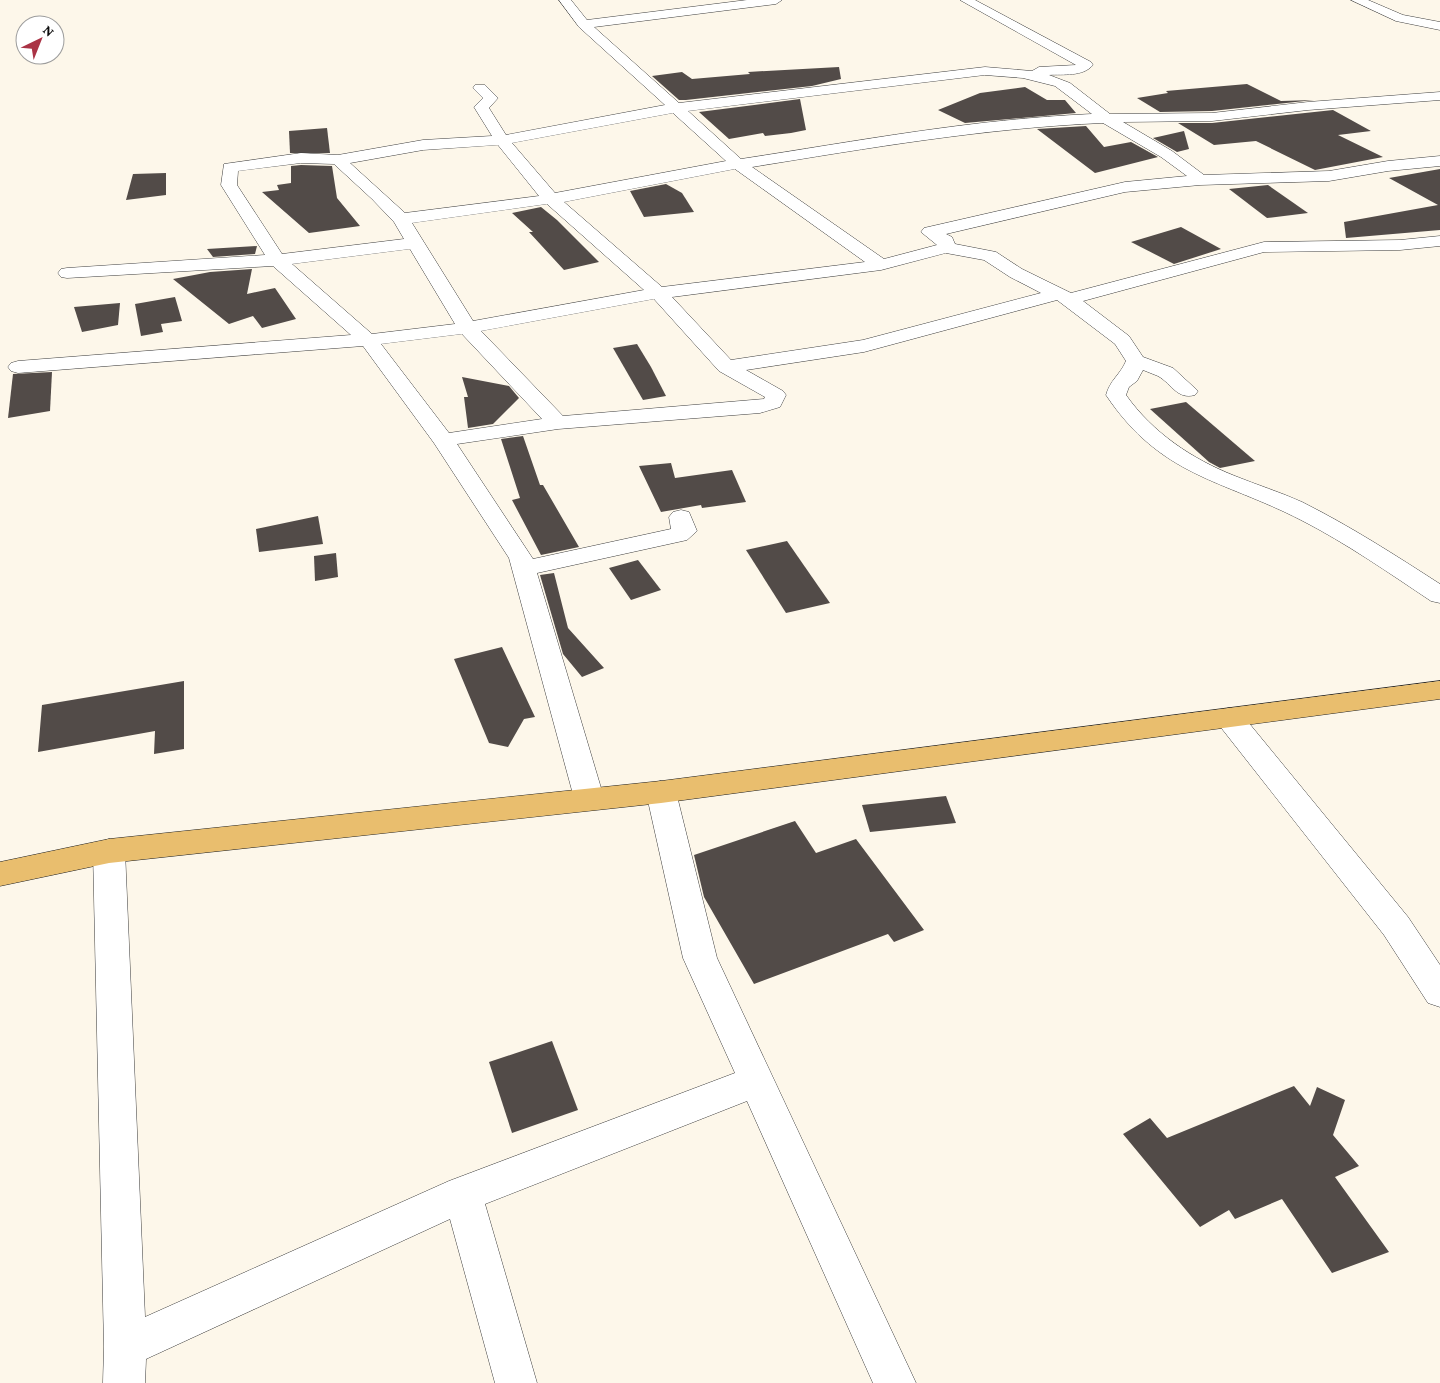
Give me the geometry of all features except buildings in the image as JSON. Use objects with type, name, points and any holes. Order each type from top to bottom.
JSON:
[{"type":"main road","points":[[0,874],[109,851],[589,798],[661,792],[1440,690]]},
{"type":"street","points":[[565,0],[584,24],[674,108],[738,164],[881,265]]},
{"type":"street","points":[[584,24],[776,0]]},
{"type":"street","points":[[589,798],[521,558],[442,440],[368,340],[277,260],[229,184],[230,167],[301,158],[338,160],[424,145],[502,140],[674,108],[985,71],[1076,70],[1086,65],[966,0]]},
{"type":"street","points":[[1357,0],[1400,18],[1440,26]]},
{"type":"street","points":[[1018,72],[1062,84],[1105,118],[1187,168],[1200,180]]},
{"type":"street","points":[[442,440],[558,423],[760,407],[773,403],[776,395],[726,367],[658,293],[551,199],[502,140],[481,107],[491,98],[480,88]]},
{"type":"street","points":[[401,219],[551,199],[738,164],[946,132],[1034,121],[1212,117],[1308,106],[1440,96]]},
{"type":"street","points":[[338,160],[378,195],[401,219],[413,243],[467,328],[558,423]]},
{"type":"street","points":[[1188,391],[1166,372],[1136,361],[1122,340],[1064,297],[1016,273],[990,256],[946,245],[930,232],[1125,187],[1200,180],[1329,176],[1388,166],[1440,161]]},
{"type":"street","points":[[726,367],[864,346],[1264,247],[1400,245],[1440,241]]},
{"type":"street","points":[[67,273],[277,260],[413,243]]},
{"type":"street","points":[[18,367],[368,340],[467,328],[658,293],[881,265],[946,245]]},
{"type":"street","points":[[1136,361],[1130,377],[1119,384],[1116,395],[1128,414],[1176,455],[1214,476],[1292,506],[1359,543],[1440,595]]},
{"type":"street","points":[[524,568],[679,535],[685,531],[681,517]]},
{"type":"street","points":[[1229,718],[1396,926],[1440,994]]},
{"type":"street","points":[[661,792],[700,958],[895,1383]]},
{"type":"street","points":[[109,851],[125,1365],[463,1194],[757,1081]]},
{"type":"street","points":[[463,1194],[516,1383]]}]
